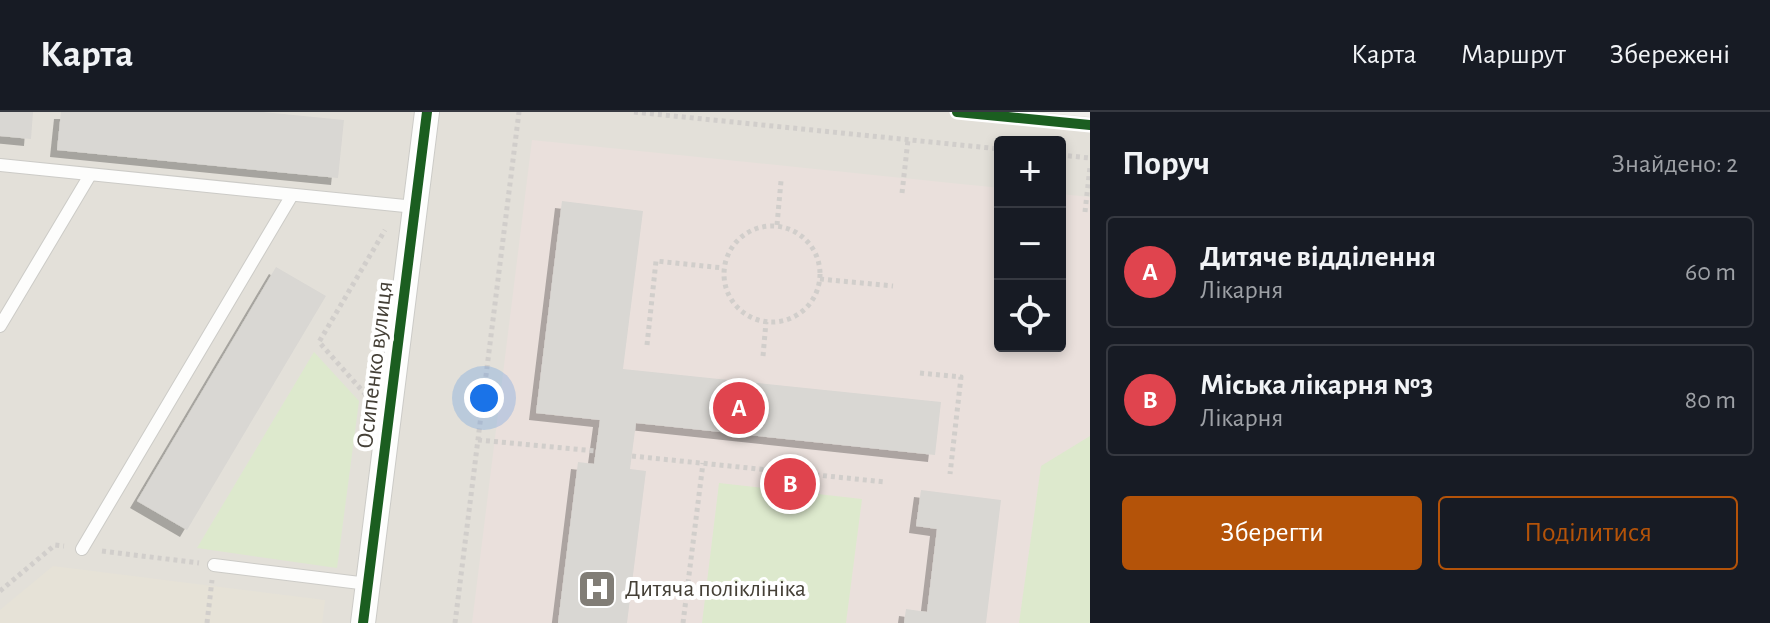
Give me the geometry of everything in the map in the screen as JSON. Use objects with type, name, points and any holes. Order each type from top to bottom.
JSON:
[{"type":"street","name":"Осипенко вулиця","points":[[363,623],[427,112]]},
{"type":"lane","points":[[0,165],[415,207]]},
{"type":"lane","points":[[0,326],[90,175]]},
{"type":"lane","points":[[82,549],[292,195]]},
{"type":"lane","points":[[214,565],[368,584]]},
{"type":"path","points":[[455,623],[519,112]]},
{"type":"path","points":[[634,112],[994,148]]},
{"type":"path","points":[[902,193],[908,140]]},
{"type":"path","points":[[1066,156],[1090,158]]},
{"type":"path","points":[[1085,212],[1090,167]]},
{"type":"path","points":[[777,225],[781,181]]},
{"type":"path","points":[[777,225],[795,231],[809,243],[818,260],[820,279],[814,297],[802,311],[785,320],[766,322],[748,316],[734,304],[725,287],[723,268],[729,250],[741,236],[758,227],[777,225]]},
{"type":"path","points":[[366,395],[319,342],[388,226]]},
{"type":"path","points":[[647,345],[656,261],[723,268]]},
{"type":"path","points":[[820,279],[893,286]]},
{"type":"path","points":[[763,356],[766,322]]},
{"type":"path","points":[[920,373],[961,377],[950,474]]},
{"type":"path","points":[[478,440],[596,451]]},
{"type":"path","points":[[632,456],[885,482]]},
{"type":"path","points":[[683,623],[703,463]]},
{"type":"path","points":[[0,591],[55,545]]},
{"type":"path","points":[[82,549],[214,565],[207,623]]},
{"type":"shaded area","points":[[0,112],[1037,112],[1090,117],[1090,623],[0,623]]},
{"type":"shaded area","points":[[532,140],[994,187],[994,352],[1066,352],[1066,195],[1090,197],[1090,623],[472,623]]},
{"type":"shaded area","points":[[53,566],[325,600],[322,623],[0,623],[0,610]]},
{"type":"green space","points":[[314,352],[359,401],[337,568],[197,548]]},
{"type":"green space","points":[[1090,436],[1090,623],[1019,623],[1041,466]]},
{"type":"green space","points":[[719,483],[862,499],[846,623],[702,623]]},
{"type":"building","points":[[0,112],[33,112],[31,139],[0,136]]},
{"type":"building","points":[[61,112],[263,112],[344,120],[338,178],[57,150]]},
{"type":"building","points":[[562,201],[643,211],[623,369],[941,402],[935,455],[636,423],[630,469],[646,471],[627,623],[558,623],[578,462],[594,464],[600,420],[536,413]]},
{"type":"building","points":[[276,267],[326,296],[187,530],[137,501]]},
{"type":"building","points":[[921,490],[1001,500],[986,623],[904,623],[906,609],[927,612],[937,529],[916,526]]},
{"type":"cycle path","points":[[363,623],[427,112]]},
{"type":"cycle path","points":[[957,112],[1090,125]]},
{"type":"place","name":"Дитяче відділення","points":[[739,408]]},
{"type":"place","name":"Міська лікарня №3","points":[[790,484]]},
{"type":"place","name":"Дитяча поліклініка","points":[[597,589]]}]
